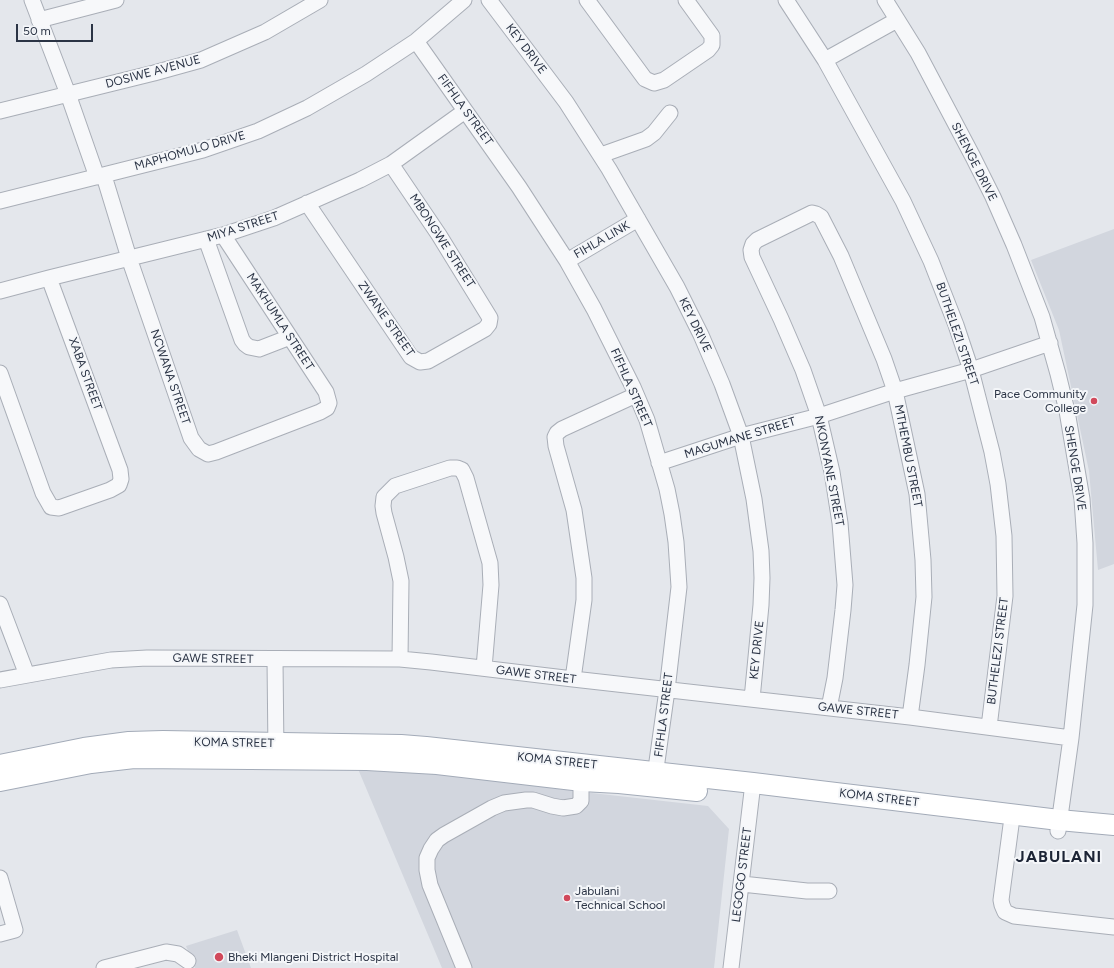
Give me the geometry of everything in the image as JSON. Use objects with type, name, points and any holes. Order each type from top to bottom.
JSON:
[{"type":"main road","name":"KOMA STREET","points":[[0,765],[84,748],[129,742],[163,741],[276,752]]},
{"type":"main road","name":"KOMA STREET","points":[[0,781],[118,759],[276,752],[354,744],[426,747],[582,773],[752,789],[1058,825],[1114,838]]},
{"type":"main road","name":"KOMA STREET","points":[[752,789],[1010,825],[1114,825]]},
{"type":"street","name":"NCWANA STREET","points":[[32,0],[101,176],[192,438],[201,451],[208,454],[216,452],[324,410]]},
{"type":"street","points":[[39,20],[116,0]]},
{"type":"street","name":"DOSIWE AVENUE","points":[[0,111],[201,60],[265,32],[320,0]]},
{"type":"street","name":"MAPHOMULO DRIVE","points":[[0,202],[203,150],[258,131],[307,108],[366,74],[416,41],[464,0]]},
{"type":"street","name":"KEY DRIVE","points":[[489,0],[566,102],[601,156],[677,287],[701,334],[722,384],[741,436],[758,521],[762,578],[761,605],[752,699]]},
{"type":"street","points":[[587,0],[645,79],[656,83],[664,80],[708,50],[712,45],[712,36],[686,0]]},
{"type":"street","name":"BUTHELEZI STREET","points":[[786,0],[825,60],[920,234],[972,370],[996,471],[1002,509],[1004,536],[1005,596],[989,727]]},
{"type":"street","name":"SHENGE DRIVE","points":[[885,0],[918,53],[993,197],[1014,245],[1042,317],[1066,411],[1082,500],[1085,543],[1085,605],[1071,738],[1058,825]]},
{"type":"street","points":[[825,60],[897,20]]},
{"type":"street","name":"FIFHLA STREET","points":[[416,41],[519,186],[566,261],[594,309],[647,420],[667,489],[676,542],[679,587],[655,780]]},
{"type":"street","name":"MIYA STREET","points":[[0,291],[223,235],[261,223],[360,180],[391,164],[465,111]]},
{"type":"street","points":[[601,156],[646,139],[654,133],[670,113]]},
{"type":"street","name":"MBONGWE STREET","points":[[391,164],[439,235],[486,311],[490,320]]},
{"type":"street","name":"ZWANE STREET","points":[[307,203],[403,346],[414,360],[422,363],[428,361],[485,329],[490,320]]},
{"type":"street","name":"MTHEMBU STREET","points":[[814,213],[821,217],[841,256],[884,359],[895,391],[917,494],[924,581],[922,618],[910,717]]},
{"type":"street","name":"NKONYANE STREET","points":[[814,213],[808,214],[757,240],[753,244],[751,250],[752,257],[795,352],[818,416],[828,456],[840,523],[845,585],[841,637],[829,708]]},
{"type":"street","name":"FIHLA LINK","points":[[566,261],[638,219]]},
{"type":"street","name":"MAKHUMLA STREET","points":[[223,235],[326,392],[329,403],[327,408],[324,410]]},
{"type":"street","points":[[206,239],[242,340],[247,346],[259,349],[290,337]]},
{"type":"street","name":"XABA STREET","points":[[0,373],[43,493],[51,506],[59,508],[115,488],[119,485],[121,479],[120,470],[49,278]]},
{"type":"street","name":"MAGUMANE STREET","points":[[659,463],[741,436],[818,416],[895,391],[972,370],[1050,344]]},
{"type":"street","points":[[573,679],[584,600],[584,578],[574,510],[556,446],[555,437],[562,428],[636,395]]},
{"type":"street","points":[[400,660],[401,581],[384,513],[384,497],[395,486],[450,468],[460,469],[464,473],[490,563],[491,585],[484,668]]},
{"type":"street","points":[[0,604],[26,675]]},
{"type":"street","name":"GAWE STREET","points":[[0,680],[111,660],[148,658],[400,660],[431,662],[910,717],[1071,738]]},
{"type":"street","points":[[275,660],[276,752]]},
{"type":"street","points":[[464,968],[430,885],[427,870],[427,858],[430,849],[437,840],[444,835],[492,808],[504,803],[526,800],[541,802],[563,808],[576,806],[581,801],[582,773]]},
{"type":"street","name":"LEGOGO STREET","points":[[733,968],[752,789]]},
{"type":"street","points":[[1010,825],[1002,900],[1002,907],[1005,912],[1014,916],[1114,927]]},
{"type":"street","points":[[0,878],[15,930],[0,934]]},
{"type":"street","points":[[742,884],[808,892],[829,891]]},
{"type":"street","points":[[104,968],[166,952],[178,954],[188,960]]},
{"type":"shaded area","name":"Pace Community College","points":[[1114,229],[1114,564],[1098,570],[1089,471],[1059,330],[1031,260]]},
{"type":"shaded area","name":"Jabulani Technical School","points":[[358,769],[405,769],[574,791],[708,806],[729,829],[714,968],[442,968]]},
{"type":"shaded area","name":"Bheki Mlangeni District Hospital","points":[[237,930],[251,968],[195,968],[186,946]]},
{"type":"place","name":"Pace Community College","points":[[1094,401]]},
{"type":"place","name":"Jabulani Technical School","points":[[567,898]]},
{"type":"place","name":"Bheki Mlangeni District Hospital","points":[[219,957]]},
{"type":"district","name":"JABULANI","points":[[1059,857]]}]
